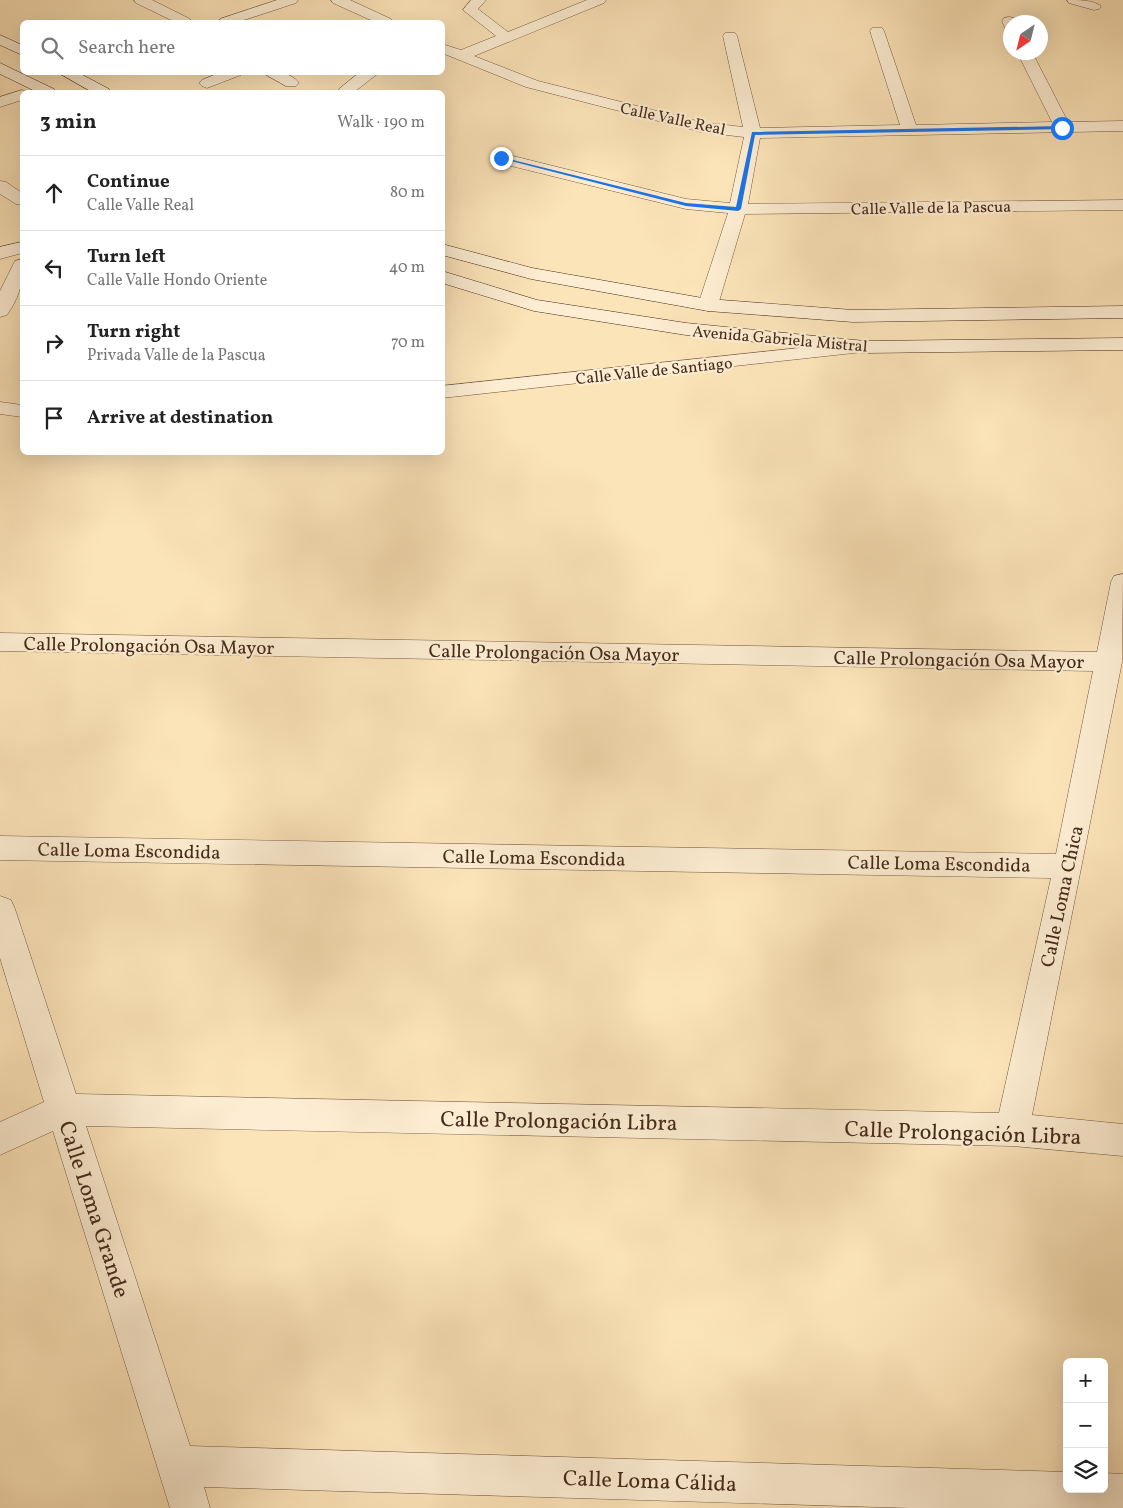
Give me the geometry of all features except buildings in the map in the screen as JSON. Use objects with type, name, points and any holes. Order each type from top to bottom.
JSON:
[{"type":"street","points":[[140,0],[181,20]]},
{"type":"street","points":[[231,20],[291,0]]},
{"type":"street","points":[[338,0],[377,20]]},
{"type":"street","points":[[479,0],[470,10],[508,38]]},
{"type":"street","points":[[460,56],[599,0]]},
{"type":"street","points":[[1074,0],[1094,6]]},
{"type":"street","points":[[877,31],[909,129]]},
{"type":"street","points":[[708,306],[738,209],[753,134],[730,36]]},
{"type":"street","points":[[0,40],[20,50]]},
{"type":"street","name":"Calle Valle Real","points":[[445,49],[541,86],[701,127],[753,134],[909,129],[1123,126]]},
{"type":"street","points":[[1028,60],[1062,128]]},
{"type":"street","points":[[0,68],[37,90]]},
{"type":"street","points":[[72,75],[99,90]]},
{"type":"street","points":[[207,83],[228,75]]},
{"type":"street","points":[[274,75],[291,83]]},
{"type":"street","points":[[347,90],[367,75]]},
{"type":"street","points":[[0,102],[20,96]]},
{"type":"street","name":"Calle Valle de la Pascua","points":[[501,158],[686,204],[738,209],[1123,206]]},
{"type":"street","points":[[0,186],[20,199]]},
{"type":"street","points":[[0,253],[20,248]]},
{"type":"street","name":"Avenida Gabriela Mistral","points":[[445,250],[531,273],[708,306],[853,316],[1123,312]]},
{"type":"street","points":[[0,312],[20,269]]},
{"type":"street","name":"Avenida Gabriela Mistral","points":[[445,279],[534,305],[686,330],[864,347],[1123,344]]},
{"type":"street","name":"Calle Valle de Santiago","points":[[445,392],[864,347]]},
{"type":"street","points":[[0,408],[20,412]]},
{"type":"street","name":"Calle Loma Chica","points":[[1012,1130],[1068,866],[1123,582]]},
{"type":"street","name":"Calle Prolongación Osa Mayor","points":[[0,642],[1109,662]]},
{"type":"street","name":"Calle Loma Escondida","points":[[0,848],[1068,866]]},
{"type":"street","name":"Calle Loma Grande","points":[[0,910],[190,1508]]},
{"type":"street","name":"Calle Prolongación Libra","points":[[0,1139],[63,1110],[1012,1130],[1123,1140]]},
{"type":"street","name":"Calle Loma Cálida","points":[[178,1466],[1123,1494]]},
{"type":"route","points":[[501,158],[686,204],[738,209],[753,134],[909,129],[1062,128]]}]
